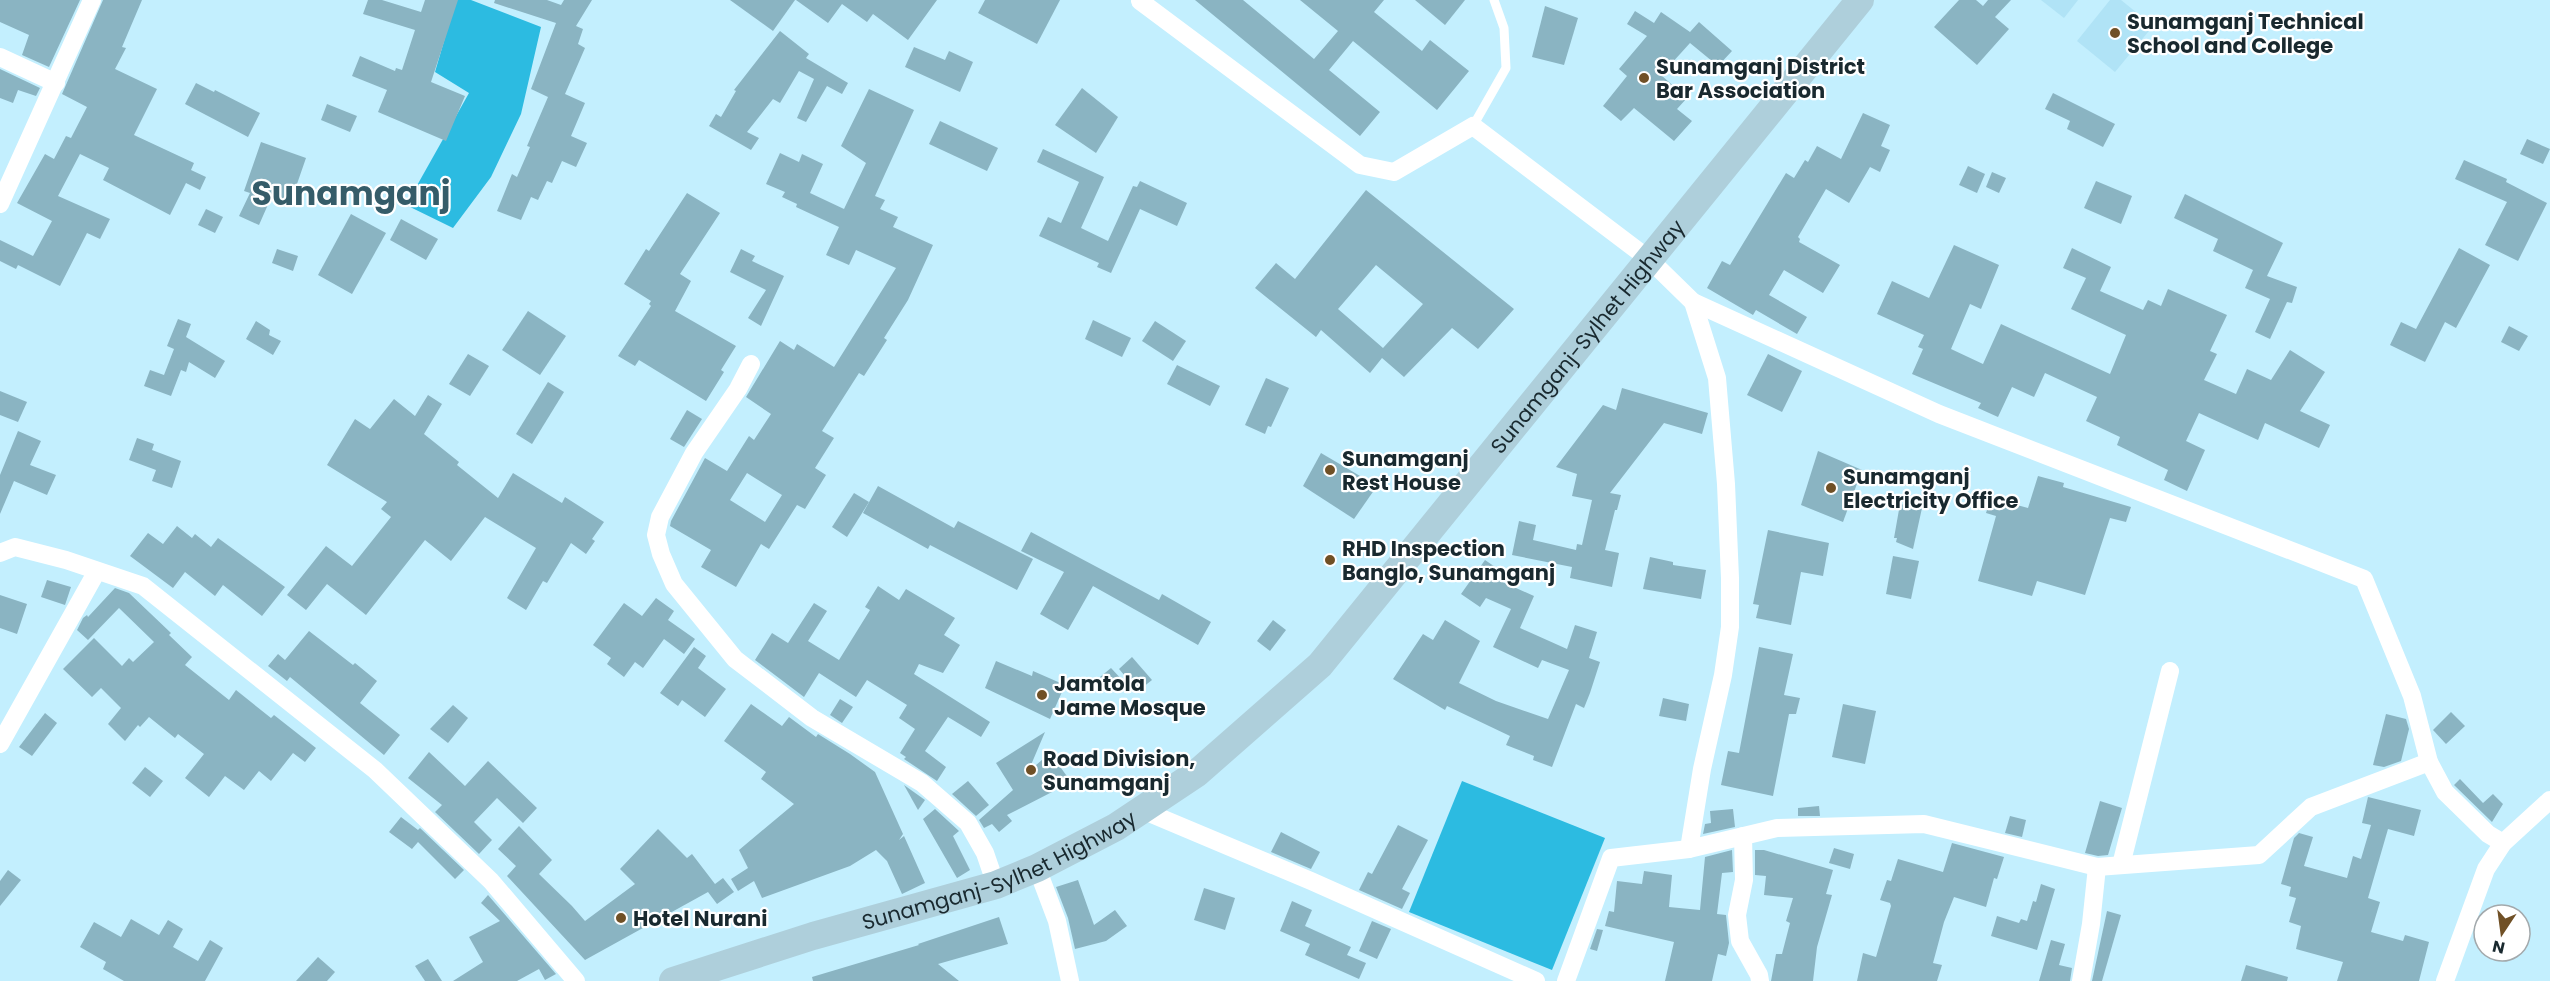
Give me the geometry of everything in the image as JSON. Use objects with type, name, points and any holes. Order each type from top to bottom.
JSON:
[{"type":"main road","name":"Sunamganj-Sylhet Highway","points":[[673,981],[813,936],[996,885],[1037,868],[1116,827],[1197,773],[1320,665],[1860,0]]},
{"type":"street","points":[[0,204],[92,0]]},
{"type":"street","points":[[1140,1],[1360,165],[1394,172],[1473,126],[1650,260],[1694,302],[1939,414],[2364,579],[2412,696],[2429,762],[2445,792],[2488,834],[2503,843]]},
{"type":"street","points":[[0,57],[56,83]]},
{"type":"street","points":[[1689,849],[1702,769],[1723,675],[1730,627],[1726,484],[1717,378],[1694,302]]},
{"type":"street","points":[[751,364],[738,389],[694,453],[660,517],[656,535],[660,554],[674,584],[735,659],[812,718],[922,783],[968,823],[985,853],[996,885]]},
{"type":"street","points":[[0,552],[15,547],[143,586],[375,770],[491,881],[576,981]]},
{"type":"street","points":[[0,744],[97,571]]},
{"type":"street","points":[[2121,865],[2170,670]]},
{"type":"street","points":[[1566,981],[1611,858],[1689,849],[1776,828],[1924,824],[2097,867],[2259,855],[2311,807],[2429,762]]},
{"type":"street","points":[[2445,981],[2486,869],[2503,843],[2550,800]]},
{"type":"street","points":[[1142,810],[1311,881],[1536,981]]},
{"type":"street","points":[[1743,836],[1744,880],[1737,915],[1740,941],[1760,981]]},
{"type":"street","points":[[2081,981],[2091,924],[2097,867]]},
{"type":"street","points":[[1037,868],[1057,921],[1070,981]]},
{"type":"lane","points":[[1473,126],[1506,68],[1504,28],[1494,0]]},
{"type":"shaded area","name":"Sunamganj Technical School and College","points":[[2041,0],[2078,0],[2064,18]]},
{"type":"shaded area","name":"Sunamganj Technical School and College","points":[[2110,0],[2121,0],[2153,26],[2115,72],[2077,41]]},
{"type":"water","points":[[456,0],[471,0],[541,27],[521,114],[491,177],[453,228],[406,205],[469,93],[435,72]]},
{"type":"water","points":[[1462,781],[1605,838],[1552,970],[1409,912]]},
{"type":"building","points":[[0,0],[80,0],[49,67],[22,55],[29,35],[0,22]]},
{"type":"building","points":[[103,0],[142,0],[122,47],[126,48],[115,69],[157,89],[134,135],[194,163],[191,170],[206,177],[200,190],[186,183],[170,215],[103,180],[109,168],[80,154],[58,196],[110,219],[100,239],[87,233],[60,286],[18,265],[16,269],[0,261],[0,240],[33,256],[52,221],[17,203],[45,154],[54,159],[66,136],[71,138],[87,107],[62,94]]},
{"type":"building","points":[[368,0],[382,0],[421,12],[425,0],[458,0],[431,82],[465,96],[446,141],[378,112],[387,90],[352,76],[360,56],[395,71],[396,68],[402,70],[415,30],[363,14]]},
{"type":"building","points":[[495,0],[547,0],[561,5],[564,0],[592,0],[576,26],[583,29],[578,44],[585,48],[565,94],[585,103],[571,136],[587,143],[576,167],[562,161],[552,183],[547,181],[538,200],[531,197],[521,220],[497,211],[512,174],[517,177],[530,147],[527,146],[548,97],[531,89],[556,23],[494,3]]},
{"type":"building","points":[[730,0],[795,0],[773,31]]},
{"type":"building","points":[[796,0],[937,0],[908,40],[873,14],[867,22],[842,4],[828,23]]},
{"type":"building","points":[[985,0],[1060,0],[1037,44],[978,13]]},
{"type":"building","points":[[1195,0],[1243,0],[1314,59],[1338,31],[1300,0],[1384,0],[1374,12],[1422,51],[1430,40],[1469,71],[1437,110],[1353,41],[1329,70],[1380,112],[1360,136]]},
{"type":"building","points":[[1415,0],[1465,0],[1445,25]]},
{"type":"building","points":[[1959,0],[1976,0],[1983,6],[1988,0],[2011,0],[1995,17],[2009,29],[1977,65],[1934,27]]},
{"type":"building","points":[[1545,6],[1578,18],[1564,65],[1532,57]]},
{"type":"building","points":[[1635,11],[1654,23],[1661,12],[1690,32],[1699,22],[1732,51],[1718,66],[1690,43],[1661,75],[1687,98],[1677,109],[1692,121],[1674,141],[1634,108],[1621,121],[1603,106],[1627,76],[1619,69],[1647,36],[1627,24]]},
{"type":"building","points":[[780,31],[809,54],[806,58],[848,83],[842,94],[827,86],[806,122],[797,118],[814,79],[799,71],[780,103],[773,99],[747,132],[759,138],[751,150],[709,126],[716,114],[721,117],[736,91],[734,90]]},
{"type":"building","points":[[914,47],[945,60],[949,51],[973,62],[960,92],[905,67]]},
{"type":"building","points":[[0,69],[40,88],[36,96],[18,90],[13,103],[0,98]]},
{"type":"building","points":[[196,83],[260,113],[248,137],[185,104]]},
{"type":"building","points":[[1082,88],[1118,117],[1096,153],[1055,125]]},
{"type":"building","points":[[869,89],[914,110],[875,196],[885,200],[880,209],[898,217],[893,227],[933,245],[908,300],[884,338],[887,340],[864,376],[859,373],[822,431],[834,438],[815,468],[826,475],[805,509],[797,505],[769,549],[761,544],[736,587],[701,567],[711,550],[670,526],[671,521],[705,458],[727,471],[749,436],[754,440],[771,414],[746,397],[780,341],[794,350],[797,344],[834,367],[896,268],[856,250],[849,265],[826,255],[839,227],[796,207],[797,204],[782,197],[785,192],[766,184],[780,153],[799,162],[802,154],[823,164],[810,193],[844,209],[866,163],[841,146]],"holes":[[[747,473],[782,495],[765,522],[730,500]]]},
{"type":"building","points":[[2053,93],[2115,124],[2103,147],[2067,129],[2070,121],[2045,109]]},
{"type":"building","points":[[327,104],[357,116],[350,132],[321,120]]},
{"type":"building","points":[[1863,113],[1890,125],[1881,146],[1890,150],[1880,172],[1870,167],[1849,203],[1826,189],[1798,237],[1799,242],[1840,265],[1823,293],[1784,270],[1769,295],[1807,317],[1797,334],[1756,310],[1753,315],[1707,288],[1722,261],[1730,265],[1786,173],[1794,178],[1805,160],[1808,162],[1817,146],[1841,159]]},
{"type":"building","points":[[940,121],[998,148],[987,171],[929,144]]},
{"type":"building","points":[[2527,139],[2550,149],[2543,164],[2520,154]]},
{"type":"building","points":[[261,142],[306,158],[289,207],[270,200],[259,225],[239,216],[250,193],[244,191]]},
{"type":"building","points":[[1043,149],[1104,177],[1081,228],[1108,241],[1133,186],[1137,187],[1140,181],[1187,203],[1177,226],[1140,209],[1111,273],[1097,267],[1099,263],[1039,236],[1048,217],[1061,223],[1079,182],[1037,162]]},
{"type":"building","points":[[2464,160],[2507,179],[2506,182],[2547,203],[2518,261],[2485,245],[2507,202],[2455,179]]},
{"type":"building","points":[[1968,166],[1985,174],[1977,193],[1959,185]]},
{"type":"building","points":[[1992,172],[2006,178],[1999,193],[1986,187]]},
{"type":"building","points":[[2096,181],[2132,196],[2121,224],[2084,208]]},
{"type":"building","points":[[1366,190],[1514,309],[1478,349],[1452,328],[1404,377],[1382,358],[1370,373],[1321,330],[1316,337],[1255,288],[1276,263],[1295,279]],"holes":[[[1376,265],[1423,304],[1383,348],[1338,309]]]},
{"type":"building","points":[[687,193],[720,213],[680,274],[691,281],[675,311],[736,346],[721,370],[724,372],[706,401],[639,360],[635,366],[618,356],[651,306],[649,304],[651,301],[624,284],[646,249],[649,251]]},
{"type":"building","points":[[2185,194],[2283,243],[2267,276],[2297,287],[2292,303],[2287,302],[2270,339],[2255,332],[2270,299],[2245,288],[2253,270],[2213,251],[2218,239],[2174,218]]},
{"type":"building","points":[[206,209],[223,217],[215,233],[198,225]]},
{"type":"building","points":[[351,214],[386,233],[352,294],[318,275]]},
{"type":"building","points":[[401,219],[438,239],[426,260],[390,240]]},
{"type":"building","points":[[1954,245],[1999,265],[1981,309],[1970,304],[1951,349],[1983,364],[2001,324],[2110,374],[2126,335],[2071,309],[2086,278],[2063,268],[2072,248],[2111,267],[2100,291],[2143,310],[2148,300],[2161,306],[2168,289],[2227,315],[2210,351],[2217,354],[2204,380],[2236,394],[2247,369],[2271,380],[2290,350],[2325,372],[2300,411],[2330,425],[2319,448],[2265,423],[2258,440],[2199,413],[2186,441],[2205,450],[2187,491],[2164,480],[2168,470],[2117,445],[2120,437],[2086,421],[2097,397],[2045,373],[2034,397],[2012,387],[1998,417],[1978,408],[1981,403],[1912,374],[1923,349],[1918,347],[1924,335],[1877,314],[1892,281],[1929,298]]},
{"type":"building","points":[[2459,248],[2490,265],[2456,328],[2445,322],[2425,362],[2390,345],[2401,322],[2416,329]]},
{"type":"building","points":[[277,249],[298,256],[293,271],[272,263]]},
{"type":"building","points":[[741,249],[755,256],[752,261],[784,276],[761,326],[748,318],[766,290],[730,272]]},
{"type":"building","points":[[528,311],[566,336],[540,375],[502,350]]},
{"type":"building","points":[[178,319],[191,324],[186,337],[225,361],[215,378],[189,362],[186,372],[181,370],[171,396],[144,386],[150,370],[164,375],[174,349],[167,346]]},
{"type":"building","points":[[1093,320],[1131,338],[1122,357],[1085,339]]},
{"type":"building","points":[[256,321],[270,330],[269,335],[281,341],[273,355],[246,339]]},
{"type":"building","points":[[1155,321],[1186,341],[1173,361],[1142,341]]},
{"type":"building","points":[[2509,326],[2528,336],[2519,351],[2501,342]]},
{"type":"building","points":[[468,354],[489,366],[470,396],[449,384]]},
{"type":"building","points":[[1768,354],[1802,371],[1782,412],[1747,395]]},
{"type":"building","points":[[1177,365],[1220,386],[1210,406],[1167,384]]},
{"type":"building","points":[[1266,378],[1289,388],[1271,427],[1268,426],[1265,434],[1245,425]]},
{"type":"building","points":[[548,382],[564,392],[532,444],[516,434]]},
{"type":"building","points":[[1622,388],[1708,413],[1702,434],[1664,423],[1610,493],[1621,495],[1605,550],[1619,553],[1612,587],[1570,578],[1572,567],[1512,555],[1519,521],[1536,525],[1533,540],[1576,550],[1577,544],[1582,545],[1592,500],[1572,496],[1577,474],[1556,467],[1603,405],[1616,410]]},
{"type":"building","points":[[0,391],[27,402],[18,422],[0,415]]},
{"type":"building","points":[[428,395],[442,404],[424,434],[459,462],[457,465],[498,498],[513,473],[562,503],[565,497],[604,522],[592,539],[595,541],[586,554],[571,543],[547,583],[543,581],[526,610],[507,598],[536,548],[485,517],[451,561],[425,540],[366,615],[327,584],[306,610],[287,595],[326,546],[352,566],[391,517],[381,509],[387,502],[327,465],[355,419],[370,429],[394,399],[415,416]]},
{"type":"building","points":[[687,410],[702,419],[684,447],[670,439]]},
{"type":"building","points":[[18,431],[41,441],[30,465],[56,475],[47,495],[14,481],[0,514],[0,475]]},
{"type":"building","points":[[137,438],[154,444],[152,450],[181,461],[172,488],[152,481],[156,470],[129,460]]},
{"type":"building","name":"Sunamganj Electricity Office","points":[[1818,451],[1862,470],[1843,522],[1801,505]]},
{"type":"building","name":"Sunamganj Rest House","points":[[1321,453],[1377,486],[1354,519],[1303,486]]},
{"type":"building","points":[[2038,476],[2064,483],[2063,487],[2131,507],[2126,522],[2110,518],[2085,595],[2037,581],[2032,596],[1978,581],[1996,516],[1986,513],[1991,498],[2028,508]]},
{"type":"building","points":[[878,486],[954,528],[958,521],[1033,559],[1017,590],[930,545],[928,549],[863,513]]},
{"type":"building","points":[[854,493],[869,502],[847,537],[832,527]]},
{"type":"building","points":[[1900,504],[1922,508],[1913,549],[1896,542],[1897,538],[1894,538]]},
{"type":"building","points":[[177,526],[192,538],[195,534],[211,547],[218,538],[285,587],[262,616],[223,585],[215,596],[185,572],[173,588],[130,556],[148,533],[163,544]]},
{"type":"building","points":[[1768,530],[1829,543],[1823,576],[1801,572],[1791,625],[1756,618],[1759,605],[1753,604]]},
{"type":"building","points":[[1031,532],[1159,600],[1162,594],[1211,622],[1198,645],[1093,586],[1068,630],[1040,614],[1064,572],[1021,551]]},
{"type":"building","points":[[1893,556],[1919,561],[1911,599],[1886,594]]},
{"type":"building","points":[[1650,557],[1673,562],[1673,565],[1706,570],[1701,599],[1643,589]]},
{"type":"building","points":[[1485,560],[1504,573],[1498,580],[1534,596],[1520,628],[1567,649],[1575,625],[1597,632],[1589,658],[1600,662],[1590,693],[1584,708],[1576,704],[1552,767],[1533,760],[1534,756],[1506,745],[1510,736],[1447,706],[1445,710],[1393,679],[1423,634],[1433,640],[1445,620],[1480,641],[1459,683],[1496,701],[1548,719],[1569,670],[1542,660],[1538,668],[1493,647],[1511,609],[1486,598],[1480,607],[1461,594]]},
{"type":"building","points":[[47,580],[71,587],[65,605],[41,597]]},
{"type":"building","points":[[878,586],[899,600],[906,589],[955,618],[944,635],[960,645],[943,673],[919,664],[914,674],[990,722],[981,737],[948,717],[925,751],[946,767],[937,781],[904,759],[906,757],[900,753],[915,729],[899,718],[907,705],[867,680],[856,697],[819,673],[804,697],[755,660],[772,633],[788,643],[814,603],[827,611],[808,641],[839,660],[870,610],[865,607]]},
{"type":"building","points":[[115,588],[129,593],[171,633],[169,635],[192,657],[185,665],[229,700],[236,690],[271,718],[274,715],[316,748],[305,762],[293,753],[271,781],[259,771],[244,790],[225,776],[209,797],[185,778],[204,754],[178,734],[175,738],[149,717],[140,727],[138,725],[125,741],[108,724],[121,708],[101,688],[92,697],[63,669],[94,638],[122,666],[129,658],[133,662],[154,642],[119,608],[88,640],[77,630],[83,618],[87,615],[88,617]]},
{"type":"building","points":[[0,595],[27,604],[17,634],[0,628]]},
{"type":"building","points":[[656,598],[674,611],[668,620],[695,639],[684,654],[664,639],[643,668],[635,662],[624,677],[607,664],[611,658],[593,645],[624,603],[642,616]]},
{"type":"building","points":[[1273,620],[1286,630],[1270,651],[1257,641]]},
{"type":"building","points":[[309,631],[377,681],[360,703],[400,735],[384,755],[290,677],[287,681],[268,666],[278,654],[285,660]]},
{"type":"building","points":[[694,647],[706,656],[698,668],[726,689],[705,717],[682,700],[678,706],[660,693]]},
{"type":"building","points":[[1759,647],[1793,654],[1784,695],[1800,698],[1796,714],[1789,714],[1773,796],[1721,785],[1728,751],[1739,753]]},
{"type":"building","points":[[1132,657],[1152,680],[1138,691],[1119,669]]},
{"type":"building","points":[[996,661],[1032,676],[1033,671],[1065,685],[1050,719],[985,688]]},
{"type":"building","points":[[1111,668],[1124,682],[1113,691],[1100,677]]},
{"type":"building","points":[[1663,698],[1689,704],[1686,721],[1659,716]]},
{"type":"building","points":[[840,699],[853,707],[842,723],[830,715]]},
{"type":"building","points":[[751,704],[782,726],[789,717],[816,737],[818,734],[875,772],[903,834],[899,840],[904,836],[925,883],[902,894],[887,861],[876,850],[850,866],[762,898],[754,881],[738,891],[731,879],[748,868],[739,850],[794,804],[761,779],[766,772],[724,741]]},
{"type":"building","points":[[1843,704],[1876,711],[1865,764],[1832,757]]},
{"type":"building","points":[[453,705],[468,718],[448,743],[430,729]]},
{"type":"building","points":[[2451,712],[2465,726],[2446,744],[2433,730]]},
{"type":"building","points":[[45,713],[57,723],[32,756],[19,747]]},
{"type":"building","points":[[2386,714],[2406,719],[2409,729],[2401,761],[2384,767],[2373,765]]},
{"type":"building","name":"Road Division, Sunamganj","points":[[1045,732],[1028,772],[1050,753],[1069,779],[1055,778],[1052,792],[1007,815],[1012,821],[999,832],[992,824],[984,828],[979,820],[1013,790],[996,763]]},
{"type":"building","points":[[429,752],[465,786],[488,761],[537,808],[523,823],[497,798],[474,822],[492,840],[479,854],[435,812],[442,805],[408,778]]},
{"type":"building","points":[[145,767],[163,781],[150,797],[132,783]]},
{"type":"building","points":[[2460,779],[2483,803],[2493,794],[2503,804],[2492,822],[2454,785]]},
{"type":"building","points":[[968,781],[989,805],[976,816],[952,794]]},
{"type":"building","points":[[904,785],[925,800],[918,810]]},
{"type":"building","points":[[2368,797],[2421,810],[2414,836],[2388,829],[2368,898],[2380,902],[2371,932],[2403,941],[2405,935],[2429,942],[2419,981],[2337,981],[2343,962],[2296,949],[2301,926],[2289,922],[2296,898],[2289,896],[2291,887],[2281,884],[2294,838],[2299,833],[2313,837],[2304,866],[2347,878],[2353,856],[2361,859],[2371,825],[2362,823]]},
{"type":"building","points":[[2100,801],[2122,808],[2108,855],[2098,856],[2085,853]]},
{"type":"building","points":[[1819,806],[1820,816],[1798,816],[1798,808]]},
{"type":"building","points":[[935,809],[959,831],[953,836],[970,870],[957,878],[923,819]]},
{"type":"building","points":[[1733,809],[1735,827],[1703,834],[1705,824],[1711,823],[1710,811]]},
{"type":"building","points":[[2010,816],[2026,820],[2022,837],[2005,833]]},
{"type":"building","points":[[401,817],[418,830],[420,828],[464,870],[455,879],[418,842],[412,849],[389,832]]},
{"type":"building","points":[[1398,825],[1428,840],[1402,889],[1410,893],[1402,909],[1359,890],[1368,872],[1372,874]]},
{"type":"building","points":[[519,826],[552,860],[539,874],[585,921],[635,884],[620,869],[658,829],[687,858],[692,854],[715,884],[723,878],[734,892],[717,904],[708,892],[585,960],[507,876],[516,866],[498,849]]},
{"type":"building","points":[[1281,832],[1320,852],[1311,869],[1271,852]]},
{"type":"building","points":[[1952,843],[2004,857],[1997,879],[1994,878],[1986,907],[1954,897],[1944,922],[1933,963],[1942,965],[1937,981],[1857,981],[1863,953],[1876,957],[1891,906],[1890,903],[1880,900],[1887,880],[1891,881],[1898,859],[1943,872]]},
{"type":"building","points":[[1834,848],[1854,854],[1850,869],[1829,863]]},
{"type":"building","points":[[1732,850],[1733,872],[1722,873],[1717,914],[1726,915],[1729,943],[1726,956],[1718,954],[1712,981],[1665,981],[1674,942],[1605,926],[1609,911],[1614,912],[1617,881],[1642,884],[1644,871],[1672,875],[1669,907],[1700,910],[1705,857]]},
{"type":"building","points":[[1755,850],[1764,850],[1833,870],[1826,894],[1832,895],[1817,947],[1813,981],[1771,981],[1776,954],[1782,954],[1790,923],[1786,921],[1793,898],[1764,895],[1766,876],[1755,875]]},
{"type":"building","points":[[8,870],[21,880],[0,906],[0,881]]},
{"type":"building","points":[[1078,880],[1094,925],[1115,910],[1127,926],[1106,941],[1075,949],[1068,918],[1056,887]]},
{"type":"building","points":[[2041,884],[2055,889],[2037,950],[1991,936],[1997,916],[2019,923],[2021,919],[2027,921]]},
{"type":"building","points":[[1204,888],[1235,898],[1225,930],[1194,920]]},
{"type":"building","points":[[488,895],[556,974],[545,980],[539,969],[517,981],[453,981],[483,962],[469,937],[500,921],[481,903]]},
{"type":"building","points":[[1292,901],[1312,910],[1305,926],[1351,947],[1347,955],[1366,963],[1359,979],[1305,955],[1310,944],[1280,931]]},
{"type":"building","points":[[2107,911],[2121,915],[2102,981],[2092,981]]},
{"type":"building","points":[[999,917],[1008,944],[938,964],[959,981],[813,981],[812,977],[919,945]]},
{"type":"building","points":[[131,919],[159,935],[168,920],[183,929],[173,947],[198,961],[210,940],[223,948],[205,981],[124,981],[103,969],[106,962],[80,947],[94,922],[121,937]]},
{"type":"building","points":[[1372,921],[1391,929],[1377,959],[1359,951]]},
{"type":"building","points":[[1597,929],[1603,930],[1597,951],[1590,949]]},
{"type":"building","points":[[2051,940],[2065,944],[2059,965],[2072,968],[2070,981],[2039,981]]},
{"type":"building","points":[[318,957],[335,972],[327,981],[296,981]]},
{"type":"building","points":[[428,959],[442,981],[425,981],[415,966]]},
{"type":"building","points":[[2246,965],[2288,977],[2287,981],[2241,981]]},
{"type":"place","name":"Sunamganj Technical School and College","points":[[2115,33]]},
{"type":"place","name":"Sunamganj District Bar Association","points":[[1644,78]]},
{"type":"place","name":"Sunamganj Rest House","points":[[1330,470]]},
{"type":"place","name":"Sunamganj Electricity Office","points":[[1831,488]]},
{"type":"place","name":"RHD Inspection Banglo, Sunamganj","points":[[1330,560]]},
{"type":"place","name":"Jamtola Jame Mosque","points":[[1042,695]]},
{"type":"place","name":"Road Division, Sunamganj","points":[[1031,770]]},
{"type":"place","name":"Hotel Nurani","points":[[621,918]]},
{"type":"district","name":"Sunamganj","points":[[351,193]]}]
